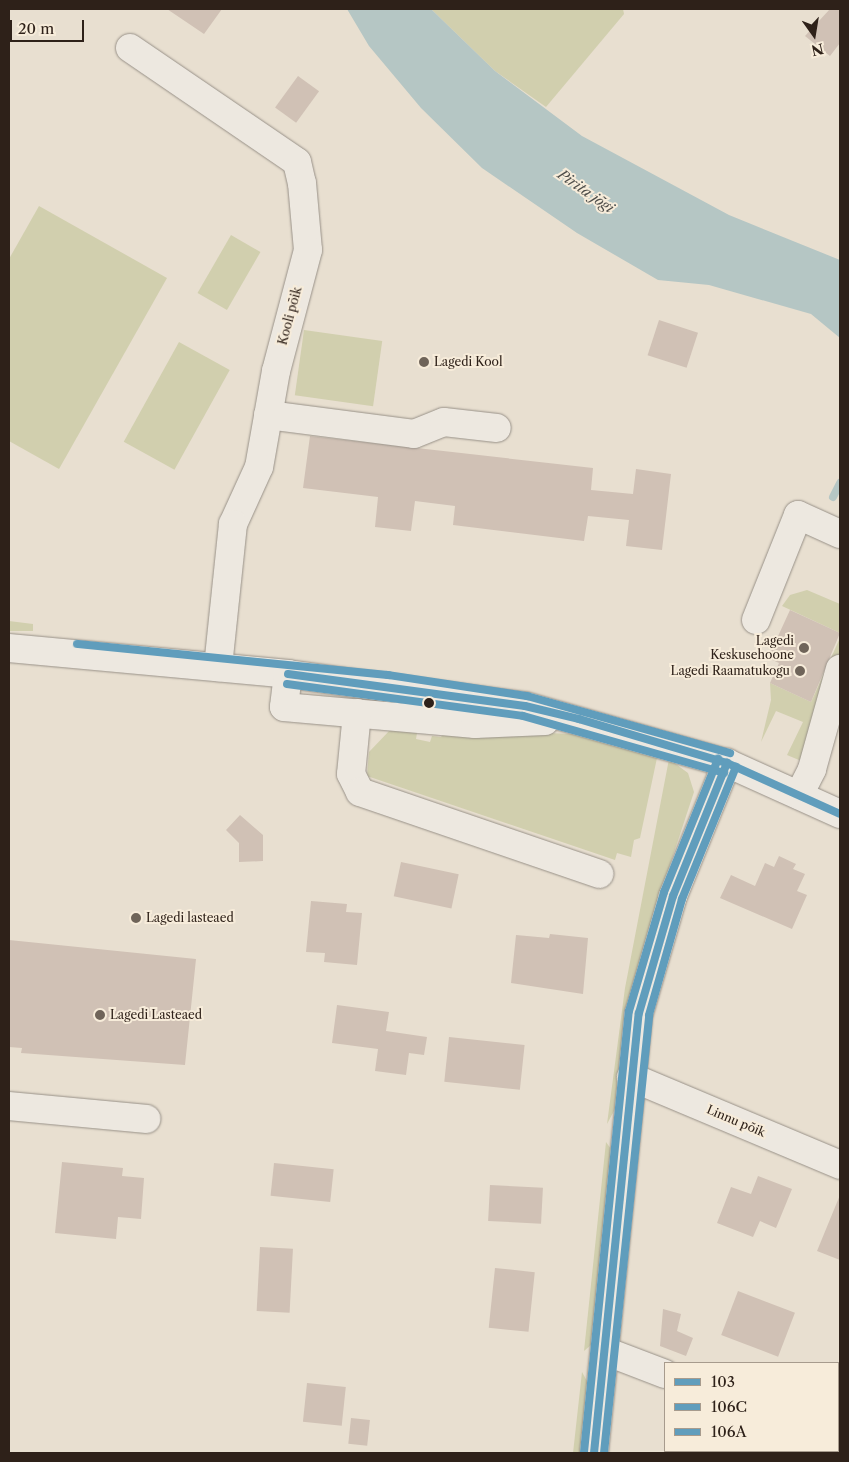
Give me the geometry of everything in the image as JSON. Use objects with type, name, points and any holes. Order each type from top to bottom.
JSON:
[{"type":"street","name":"Kooli põik","points":[[130,48],[297,162],[308,250],[268,415],[259,467],[233,524],[218,666]]},
{"type":"street","points":[[268,415],[414,434],[444,422],[497,428]]},
{"type":"street","points":[[756,620],[798,516],[840,534]]},
{"type":"street","points":[[9,648],[218,666],[525,706],[579,719],[727,763],[840,814]]},
{"type":"street","points":[[800,795],[812,769],[840,670]]},
{"type":"street","points":[[288,674],[284,707],[475,724],[579,719]]},
{"type":"street","points":[[358,713],[351,774],[360,792],[599,874]]},
{"type":"street","points":[[594,1453],[631,1076],[639,1013],[673,896],[727,763]]},
{"type":"street","name":"Linnu põik","points":[[631,1076],[840,1165]]},
{"type":"street","points":[[9,1106],[146,1119]]},
{"type":"street","points":[[605,1351],[664,1374]]},
{"type":"shaded area","points":[[431,9],[623,9],[624,14],[546,107],[495,71]]},
{"type":"shaded area","points":[[39,206],[167,278],[59,469],[9,441],[9,259]]},
{"type":"shaded area","points":[[231,235],[260,252],[227,310],[198,293]]},
{"type":"shaded area","points":[[304,330],[382,341],[373,406],[295,395]]},
{"type":"shaded area","points":[[179,342],[230,370],[174,470],[124,442]]},
{"type":"shaded area","points":[[807,590],[840,604],[840,633],[782,606],[790,595]]},
{"type":"shaded area","points":[[9,621],[33,624],[33,631],[9,631]]},
{"type":"shaded area","points":[[840,638],[840,661],[806,763],[787,755],[803,722],[776,711],[761,742],[771,700],[770,683],[811,702]]},
{"type":"shaded area","points":[[391,729],[417,733],[416,739],[430,742],[432,736],[441,737],[446,729],[572,734],[657,758],[640,838],[634,840],[631,857],[617,853],[615,860],[367,776],[369,752]]},
{"type":"shaded area","points":[[669,759],[688,773],[694,792],[647,934],[629,1004],[615,1109],[607,1124],[625,988]]},
{"type":"shaded area","points":[[606,1142],[611,1149],[591,1345],[584,1351]]},
{"type":"shaded area","points":[[582,1372],[588,1383],[581,1453],[573,1453]]},
{"type":"water","name":"Pirita jõgi","points":[[347,9],[431,9],[495,71],[582,136],[729,215],[840,260],[840,338],[811,314],[709,285],[658,280],[577,233],[482,168],[421,108],[369,46]]},
{"type":"building","points":[[167,9],[222,9],[204,34]]},
{"type":"building","points":[[830,9],[840,9],[840,43],[830,56],[805,36]]},
{"type":"building","points":[[298,76],[319,91],[296,123],[275,108]]},
{"type":"building","points":[[659,320],[698,333],[687,368],[648,355]]},
{"type":"building","points":[[310,436],[593,468],[591,490],[633,494],[636,469],[671,474],[662,550],[626,546],[629,520],[588,516],[584,541],[453,525],[455,506],[415,501],[411,531],[375,527],[378,497],[303,488]]},
{"type":"building","name":"Lagedi Keskusehoone","points":[[790,610],[840,633],[811,702],[770,683],[779,663],[768,658]]},
{"type":"building","points":[[240,815],[263,835],[263,861],[239,862],[239,843],[226,830]]},
{"type":"building","points":[[779,856],[796,864],[793,869],[805,874],[797,891],[807,895],[792,929],[720,898],[731,875],[755,886],[765,863],[774,867]]},
{"type":"building","points":[[401,862],[459,874],[451,909],[394,896]]},
{"type":"building","points":[[311,901],[347,904],[346,912],[362,913],[357,965],[324,962],[325,953],[306,952]]},
{"type":"building","points":[[550,934],[588,938],[583,994],[511,983],[516,935],[549,938]]},
{"type":"building","name":"Lagedi Lasteaed","points":[[9,940],[196,959],[185,1065],[21,1053],[22,1048],[9,1047]]},
{"type":"building","points":[[337,1005],[389,1012],[386,1031],[427,1037],[424,1055],[409,1053],[406,1075],[375,1071],[378,1049],[332,1043]]},
{"type":"building","points":[[449,1037],[525,1045],[520,1090],[444,1082]]},
{"type":"building","points":[[62,1162],[123,1168],[122,1176],[144,1178],[141,1219],[118,1217],[116,1239],[55,1233]]},
{"type":"building","points":[[274,1163],[334,1169],[330,1202],[271,1196]]},
{"type":"building","points":[[758,1176],[792,1189],[776,1228],[760,1221],[753,1237],[717,1223],[731,1187],[751,1194]]},
{"type":"building","points":[[490,1185],[543,1188],[541,1224],[488,1221]]},
{"type":"building","points":[[840,1195],[840,1260],[817,1251]]},
{"type":"building","points":[[260,1247],[293,1249],[290,1313],[257,1311]]},
{"type":"building","points":[[495,1268],[535,1272],[529,1332],[489,1328]]},
{"type":"building","points":[[738,1291],[795,1313],[778,1357],[721,1335]]},
{"type":"building","points":[[663,1309],[681,1314],[677,1331],[693,1338],[686,1356],[660,1346]]},
{"type":"building","points":[[307,1383],[346,1387],[342,1426],[303,1422]]},
{"type":"building","points":[[351,1418],[370,1420],[367,1446],[348,1444]]},
{"type":"waterway","points":[[833,497],[840,483]]},
{"type":"transit line","name":"106A","points":[[77,644],[388,675],[527,696],[730,753]]},
{"type":"transit line","name":"103","points":[[288,674],[525,706],[579,719],[727,763],[840,814]]},
{"type":"transit line","name":"106C","points":[[287,684],[523,716],[724,773]]},
{"type":"transit line","name":"106A","points":[[584,1452],[629,1011],[664,892],[718,759]]},
{"type":"transit line","name":"103","points":[[594,1453],[639,1013],[673,896],[727,763]]},
{"type":"transit line","name":"106C","points":[[604,1453],[649,1015],[682,899],[736,767]]},
{"type":"place","name":"Lagedi Kool","points":[[424,362]]},
{"type":"place","name":"Lagedi Keskusehoone","points":[[804,648]]},
{"type":"place","name":"Lagedi Raamatukogu","points":[[800,671]]},
{"type":"place","name":"Lagedi lasteaed","points":[[136,918]]},
{"type":"place","name":"Lagedi Lasteaed","points":[[100,1015]]}]
